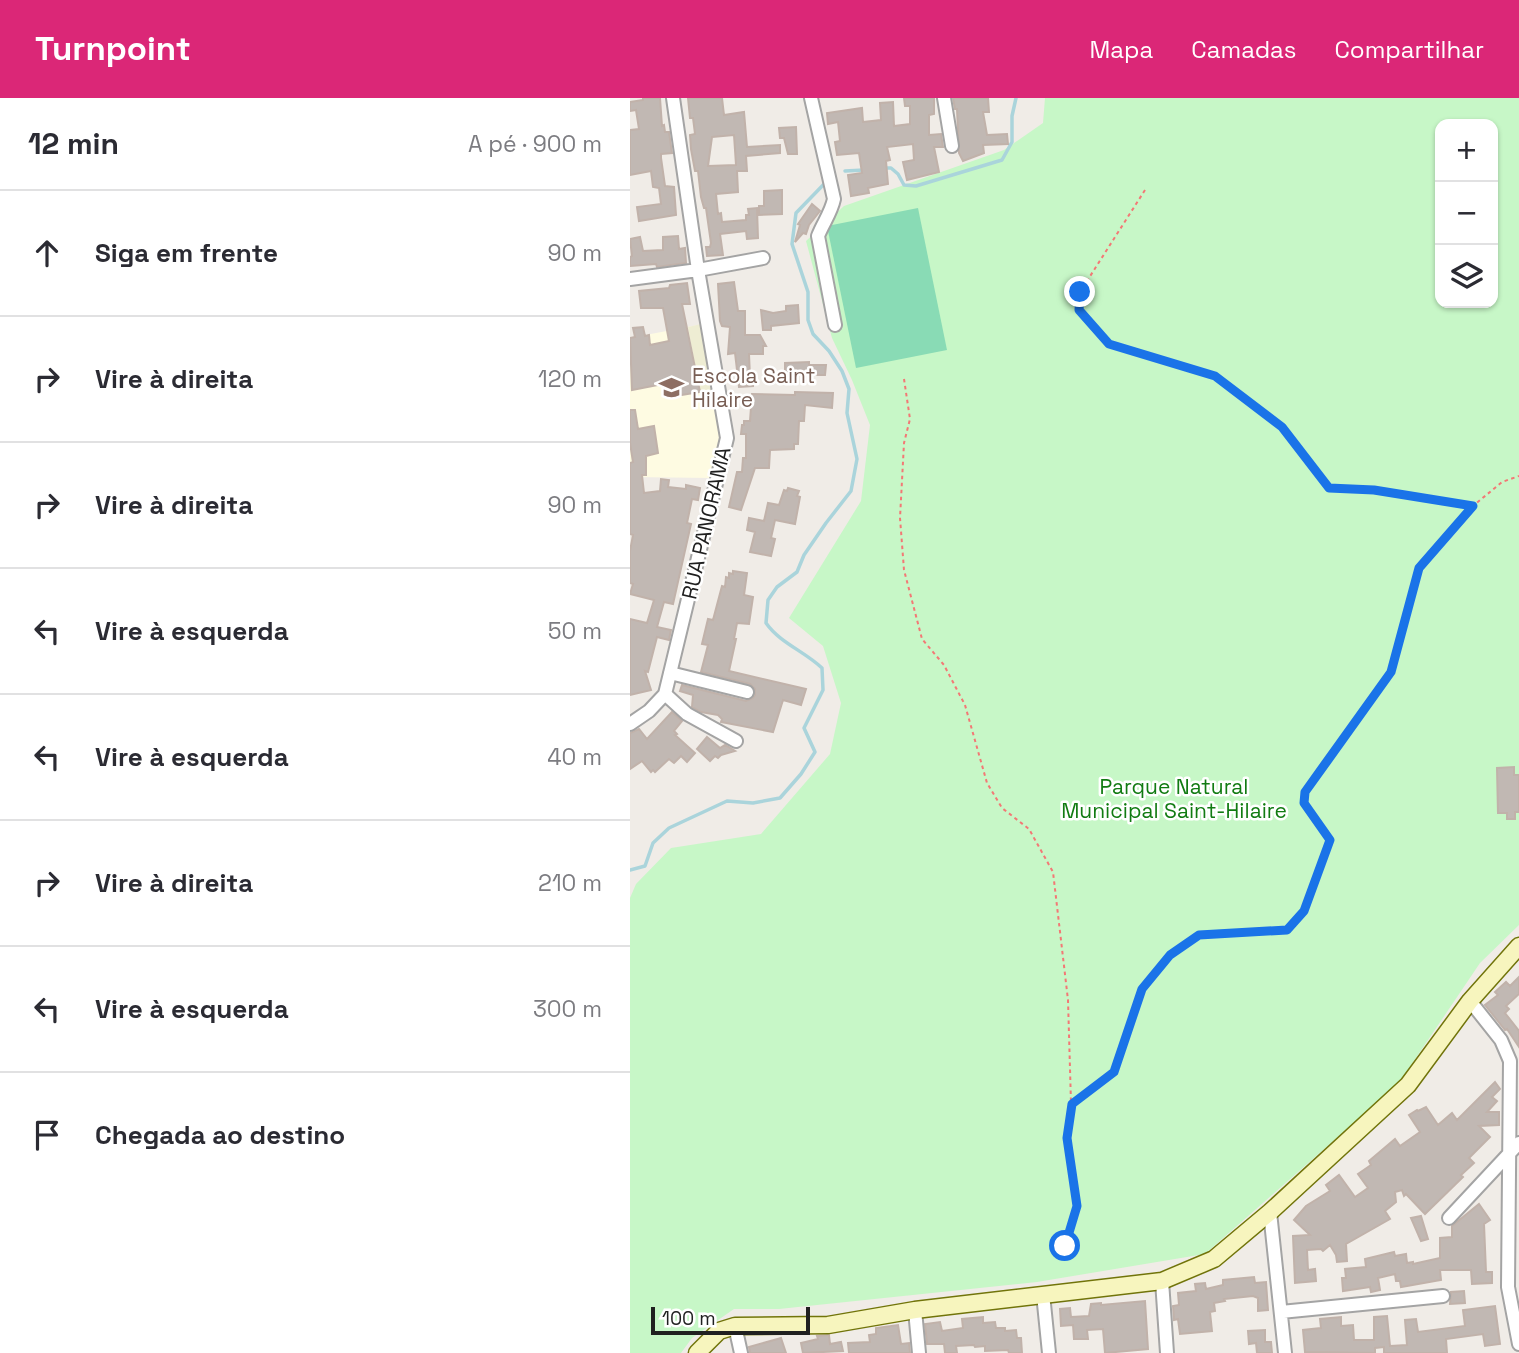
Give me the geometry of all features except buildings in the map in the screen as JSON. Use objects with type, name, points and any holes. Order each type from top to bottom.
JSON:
[{"type":"main road","points":[[697,1353],[719,1331],[735,1326],[828,1325],[1043,1294],[1162,1281],[1214,1259],[1270,1212],[1408,1085],[1469,1001],[1519,946]]},
{"type":"street","name":"RUA PANORAMA","points":[[665,694],[727,438],[698,270],[673,98]]},
{"type":"street","points":[[811,98],[834,199],[818,236],[835,325]]},
{"type":"street","points":[[944,98],[952,146]]},
{"type":"street","points":[[630,279],[763,258]]},
{"type":"street","points":[[670,673],[747,692]]},
{"type":"street","points":[[630,724],[649,711],[665,694],[687,714],[736,741]]},
{"type":"street","points":[[1469,1001],[1508,1051],[1510,1061],[1508,1287],[1519,1344]]},
{"type":"street","points":[[1449,1217],[1519,1143]]},
{"type":"street","points":[[1270,1212],[1285,1353]]},
{"type":"street","points":[[1162,1281],[1167,1353]]},
{"type":"street","points":[[1043,1294],[1049,1353]]},
{"type":"street","points":[[1281,1312],[1443,1296]]},
{"type":"street","points":[[915,1311],[919,1353]]},
{"type":"street","points":[[735,1326],[741,1353]]},
{"type":"path","points":[[1145,191],[1080,292],[1079,310],[1109,344],[1215,376],[1282,427],[1329,488],[1374,490],[1473,506]]},
{"type":"path","points":[[904,379],[911,419],[904,443],[901,505],[904,570],[922,639],[944,665],[965,705],[987,783],[1002,808],[1029,829],[1053,873],[1068,1000],[1072,1104],[1067,1138],[1077,1206],[1065,1246],[1054,1252]]},
{"type":"path","points":[[1072,1104],[1114,1072],[1142,989],[1170,955],[1199,935],[1287,930],[1304,911],[1330,840],[1304,803],[1305,792],[1391,672],[1419,568],[1473,506],[1502,482],[1519,476]]},
{"type":"shaded area","name":"Escola Saint Hilaire","points":[[703,324],[723,437],[711,478],[630,477],[630,338]]},
{"type":"green space","name":"Parque Natural Municipal Saint-Hilaire","points":[[1045,98],[1519,98],[1519,925],[1480,963],[1399,1083],[1205,1254],[1037,1282],[779,1309],[734,1309],[692,1338],[681,1353],[630,1353],[630,898],[636,884],[671,848],[761,834],[830,754],[841,703],[823,646],[789,618],[861,501],[870,425],[832,338],[806,241],[844,206],[1004,150],[1043,123]]},
{"type":"green space","points":[[918,208],[947,350],[856,368],[827,226]]},
{"type":"green space","points":[[701,324],[713,390],[700,392],[688,327]]},
{"type":"waterway","points":[[882,168],[891,168],[904,185],[916,186],[1002,160],[1012,142],[1012,116],[1016,98]]},
{"type":"waterway","points":[[845,171],[864,170]]},
{"type":"waterway","points":[[630,870],[645,866],[653,843],[669,828],[727,801],[753,803],[780,798],[801,774],[815,752],[804,728],[823,690],[822,668],[778,636],[766,623],[768,600],[777,587],[797,572],[804,555],[851,491],[857,459],[847,413],[849,389],[842,371],[829,351],[813,334],[808,320],[808,292],[792,244],[796,213],[826,182]]},
{"type":"place","name":"Escola Saint Hilaire","points":[[672,387]]},
{"type":"route","points":[[1065,1246],[1077,1206],[1067,1138],[1072,1104],[1114,1072],[1142,989],[1170,955],[1199,935],[1287,930],[1304,911],[1330,840],[1304,803],[1305,792],[1391,672],[1419,568],[1473,506],[1374,490],[1329,488],[1282,427],[1215,376],[1109,344],[1079,310],[1080,292]]}]
